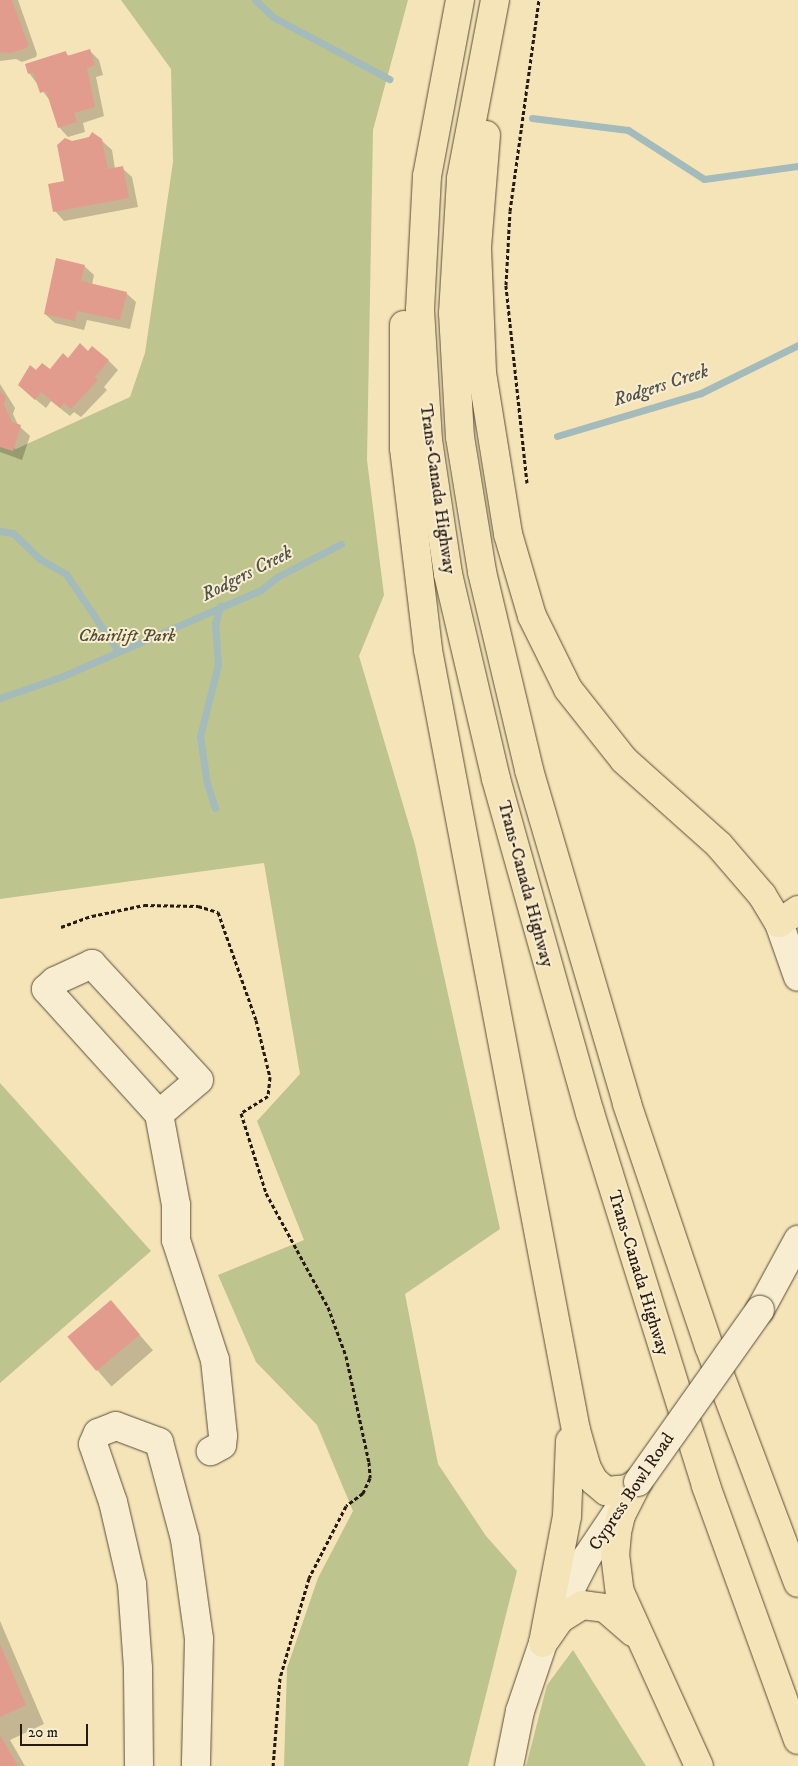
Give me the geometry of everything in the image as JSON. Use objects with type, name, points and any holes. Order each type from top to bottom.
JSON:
[{"type":"highway","name":"Trans-Canada Highway","points":[[460,0],[427,176],[420,310],[422,373],[436,508],[462,642],[552,984],[627,1237],[706,1486],[798,1740]]},
{"type":"highway","name":"Trans-Canada Highway","points":[[495,0],[461,179],[453,313],[460,437],[482,572],[529,770],[624,1094],[709,1346],[798,1583]]},
{"type":"highway","points":[[509,0],[488,120],[480,183],[477,257],[482,373],[489,432],[519,578],[548,654],[595,726],[624,760],[742,869],[789,916]]},
{"type":"highway","points":[[427,176],[404,312],[402,381],[404,448],[418,586],[456,808],[568,1379],[580,1450],[594,1481],[606,1491],[615,1493],[638,1482]]},
{"type":"highway","points":[[543,1643],[568,1508],[568,1379]]},
{"type":"highway","points":[[638,1482],[621,1515],[615,1554],[620,1592],[641,1644],[698,1766]]},
{"type":"highway","points":[[543,1643],[570,1610],[582,1605],[594,1604],[615,1614],[641,1644]]},
{"type":"street","points":[[789,916],[798,977]]},
{"type":"street","points":[[160,1114],[198,1080],[92,964],[55,981],[46,990],[160,1114],[176,1206],[176,1240],[215,1360],[223,1436],[222,1445],[211,1451]]},
{"type":"street","name":"Cypress Bowl Road","points":[[509,1766],[520,1711],[543,1643],[588,1558],[638,1482],[760,1310],[798,1240]]},
{"type":"street","points":[[138,1766],[138,1668],[132,1584],[113,1502],[93,1444],[98,1433],[116,1426],[159,1442],[185,1539],[198,1640],[196,1766]]},
{"type":"path","points":[[527,492],[506,285],[510,212],[539,0]]},
{"type":"path","points":[[61,926],[144,905],[198,906],[218,912],[256,1020],[270,1077],[268,1096],[241,1113],[266,1193],[328,1307],[346,1356],[369,1462],[370,1478],[363,1493],[346,1506],[309,1578],[281,1670],[274,1766]]},
{"type":"green space","name":"Chairlift Park","points":[[121,0],[408,0],[373,130],[367,460],[384,595],[359,656],[415,845],[500,1229],[405,1294],[438,1464],[486,1536],[517,1571],[468,1766],[284,1766],[287,1668],[318,1578],[353,1511],[317,1425],[256,1362],[218,1275],[304,1240],[257,1121],[300,1074],[264,863],[0,899],[0,444],[16,449],[130,397],[145,353],[173,162],[171,69]]},
{"type":"green space","points":[[0,1083],[151,1251],[0,1383]]},
{"type":"green space","points":[[573,1650],[646,1766],[526,1766],[547,1685]]},
{"type":"building","points":[[0,0],[12,0],[28,44],[26,48],[11,53],[0,52]]},
{"type":"building","points":[[90,49],[95,65],[87,68],[95,107],[74,113],[77,122],[58,128],[46,91],[40,93],[33,72],[28,74],[25,64],[66,51],[67,56]]},
{"type":"building","points":[[92,132],[102,139],[108,169],[123,166],[129,198],[53,212],[48,184],[64,181],[57,145],[65,138],[72,141],[89,137]]},
{"type":"building","points":[[56,258],[85,265],[81,281],[127,292],[120,320],[77,311],[75,321],[44,314]]},
{"type":"building","points":[[80,343],[88,351],[92,346],[109,360],[95,377],[98,380],[71,409],[64,403],[60,408],[41,392],[35,400],[18,385],[30,365],[36,370],[42,363],[50,369],[63,353],[68,358]]},
{"type":"building","points":[[0,391],[6,397],[4,404],[12,422],[21,425],[13,451],[0,447]]},
{"type":"building","points":[[111,1300],[140,1334],[96,1371],[67,1337]]},
{"type":"building","points":[[0,1644],[26,1705],[0,1717]]},
{"type":"building","points":[[0,1735],[18,1766],[0,1766]]},
{"type":"waterway","name":"Rodgers Creek","points":[[255,0],[273,17],[389,79]]},
{"type":"waterway","name":"Rodgers Creek","points":[[532,118],[628,130],[704,179],[798,166]]},
{"type":"waterway","name":"Rodgers Creek","points":[[557,436],[701,393],[798,345]]},
{"type":"waterway","points":[[0,531],[13,533],[40,559],[66,574],[118,651]]},
{"type":"waterway","name":"Rodgers Creek","points":[[0,698],[63,676],[261,590],[277,577],[341,544]]},
{"type":"waterway","points":[[215,808],[207,784],[200,736],[218,665],[215,624],[220,606]]}]
